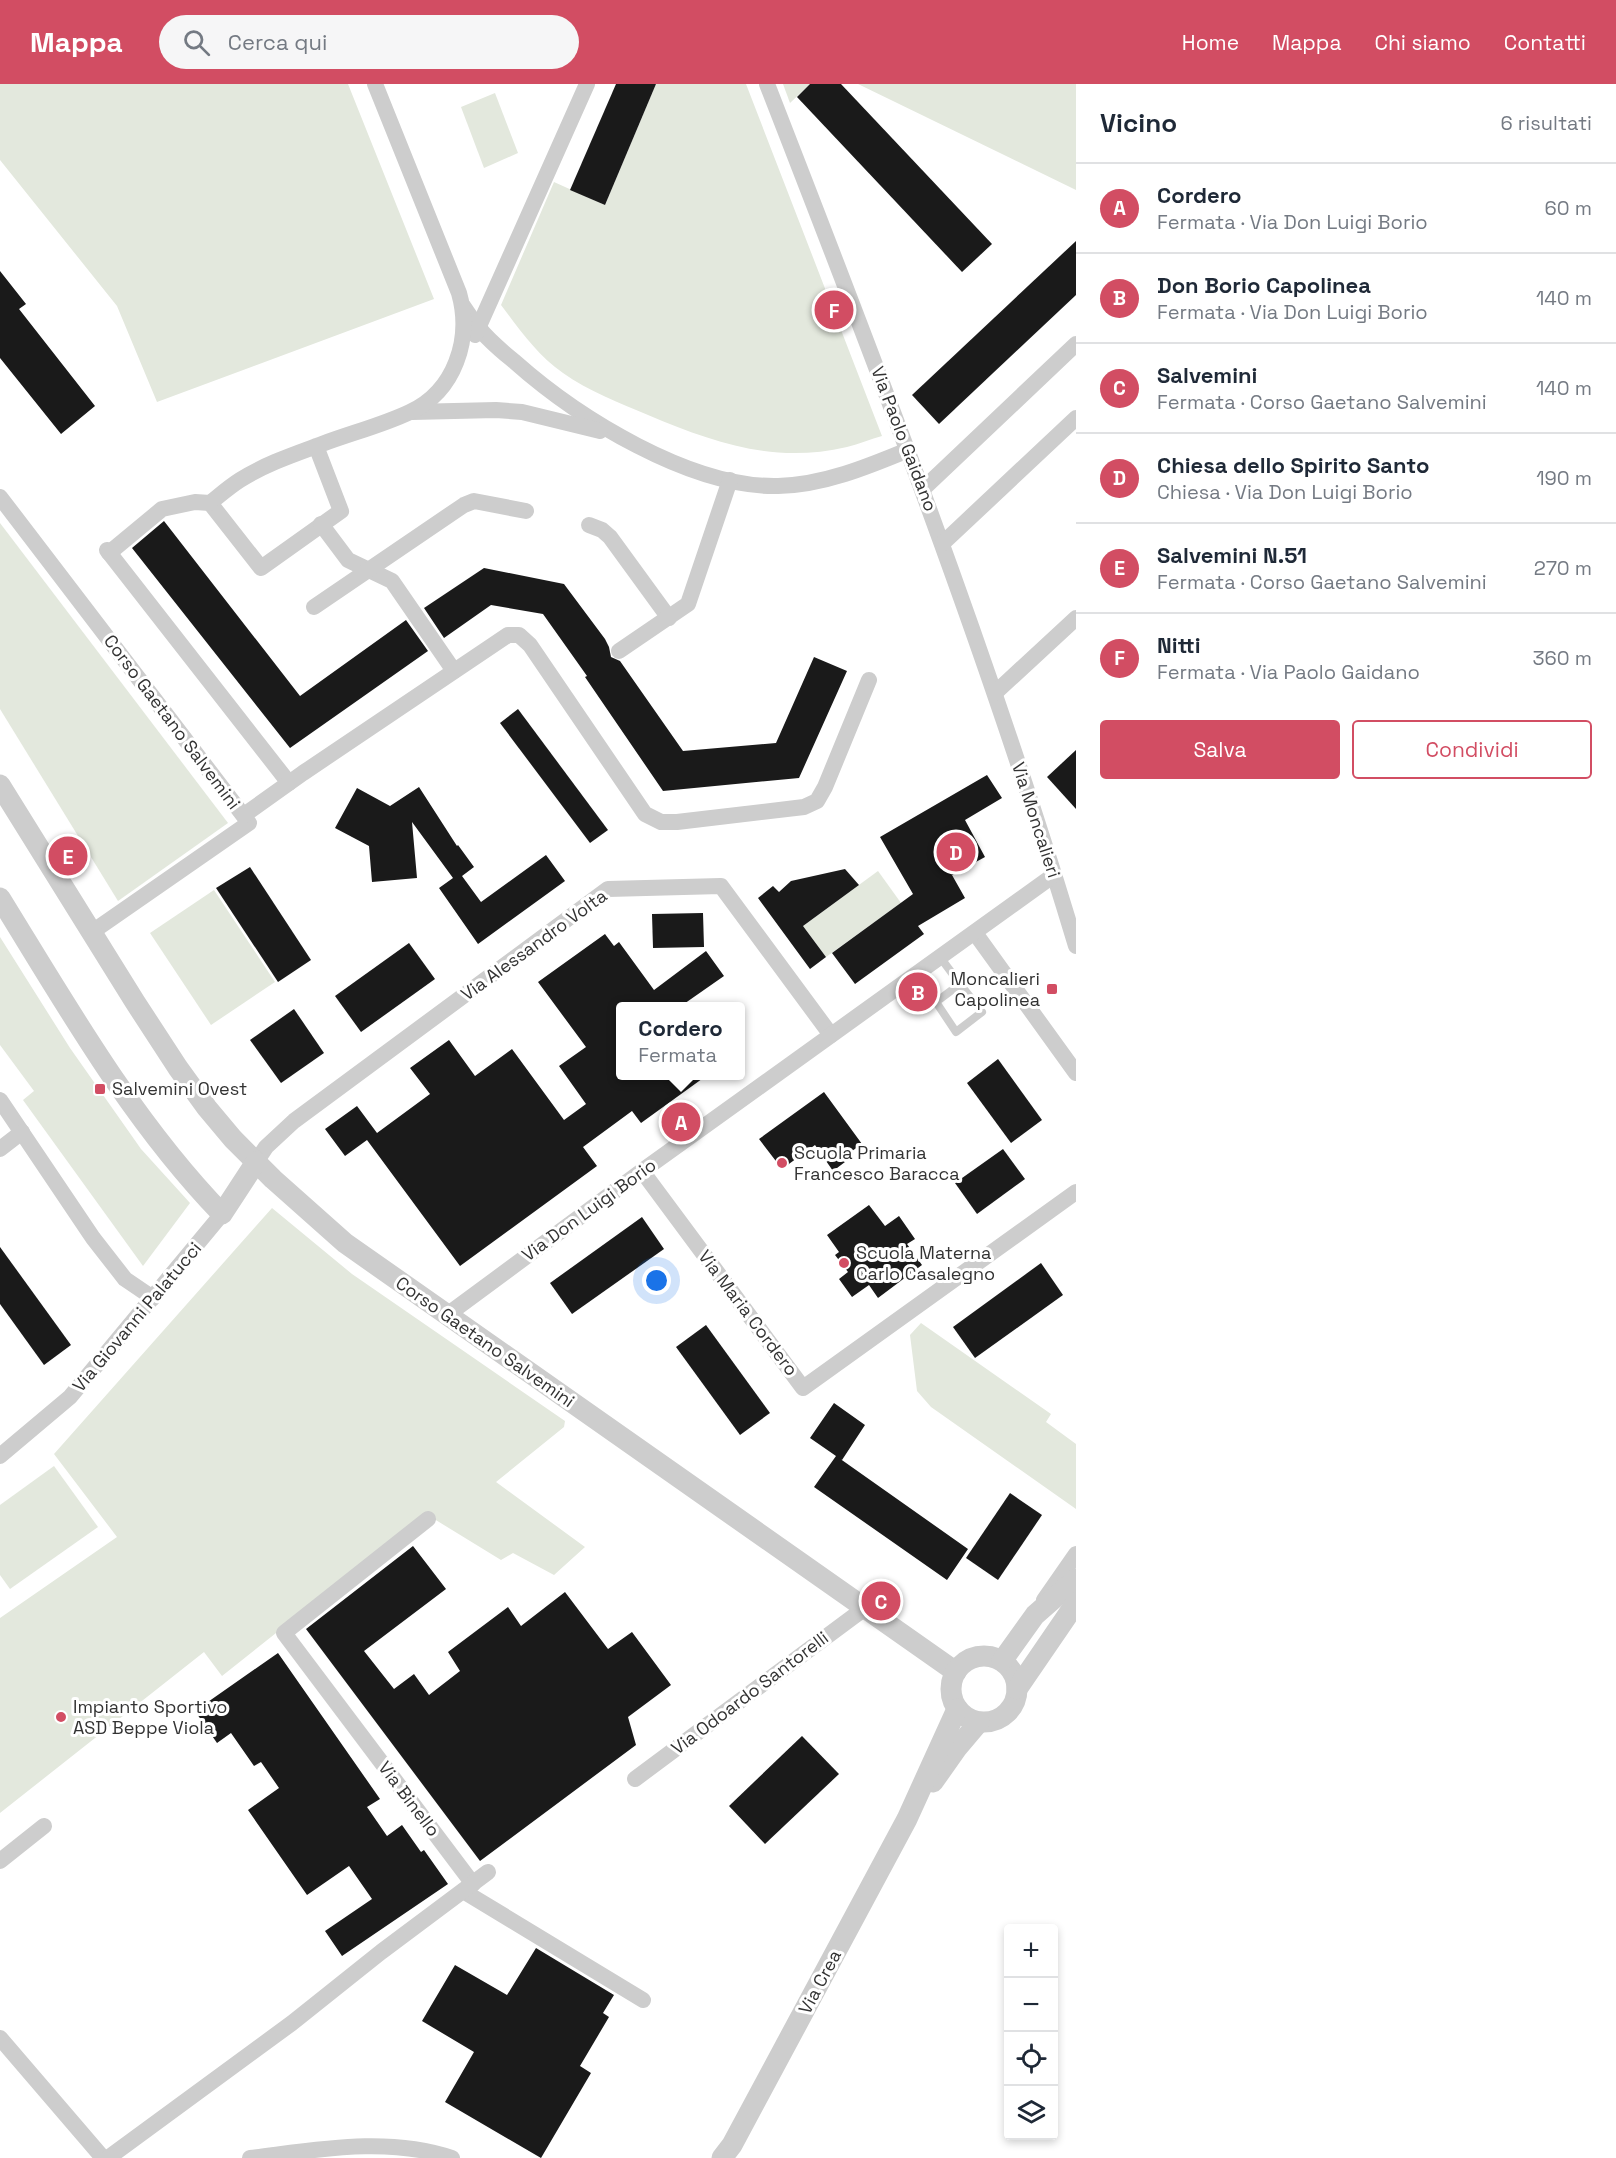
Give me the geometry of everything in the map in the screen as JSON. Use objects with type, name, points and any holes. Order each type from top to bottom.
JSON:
[{"type":"street","points":[[375,84],[463,306],[479,329],[548,390],[615,434],[682,465],[753,485],[808,484],[832,478],[909,450]]},
{"type":"street","points":[[289,783],[108,552],[162,508],[195,502],[210,503],[240,480],[316,446],[411,412],[428,401],[444,384],[479,329],[587,84]]},
{"type":"street","name":"Via Paolo Gaidano","points":[[767,84],[909,450],[995,693]]},
{"type":"street","points":[[456,364],[464,339],[463,306]]},
{"type":"street","points":[[922,489],[1076,344]]},
{"type":"street","points":[[411,412],[473,410],[522,412],[615,434]]},
{"type":"street","points":[[943,543],[1076,418]]},
{"type":"street","points":[[210,503],[261,568],[341,511],[316,446]]},
{"type":"street","points":[[619,651],[688,604],[730,480]]},
{"type":"street","name":"Corso Gaetano Salvemini","points":[[0,497],[249,823],[92,932]]},
{"type":"street","points":[[314,607],[464,505],[474,501],[526,511]]},
{"type":"street","points":[[321,524],[348,560],[392,581],[454,671]]},
{"type":"street","points":[[589,525],[602,530],[610,537],[669,618]]},
{"type":"street","points":[[995,693],[1076,618]]},
{"type":"street","points":[[244,815],[508,635],[519,635],[530,645],[645,814],[661,822],[804,807],[817,801],[825,787],[869,680]]},
{"type":"street","name":"Via Moncalieri","points":[[995,693],[1073,927],[1076,946]]},
{"type":"street","name":"Corso Gaetano Salvemini","points":[[0,785],[178,1068],[233,1139],[256,1162],[345,1243],[956,1672]]},
{"type":"street","name":"Via Don Luigi Borio","points":[[447,1315],[642,1171],[1054,875]]},
{"type":"street","name":"Via Alessandro Volta","points":[[256,1162],[266,1147],[294,1121],[608,890],[721,886],[831,1035]]},
{"type":"street","points":[[0,898],[125,1096],[192,1183],[222,1214]]},
{"type":"street","points":[[975,933],[1076,1073]]},
{"type":"street","points":[[0,1100],[93,1238],[125,1279],[153,1298]]},
{"type":"street","points":[[0,1149],[22,1132]]},
{"type":"street","name":"Via Giovanni Palatucci","points":[[0,1456],[70,1397],[222,1214],[256,1162]]},
{"type":"street","name":"Via Maria Cordero","points":[[642,1171],[803,1388],[1076,1192]]},
{"type":"street","name":"Via Binello","points":[[428,1519],[284,1633],[345,1714],[468,1888]]},
{"type":"street","points":[[1002,1661],[1076,1554]]},
{"type":"street","points":[[1035,1615],[1076,1579]]},
{"type":"street","points":[[1017,1689],[1076,1603]]},
{"type":"street","name":"Via Odoardo Santorelli","points":[[635,1779],[865,1608]]},
{"type":"street","points":[[992,1657],[1002,1661],[1010,1669],[1017,1689],[1015,1701],[1010,1710],[1001,1718],[990,1722],[979,1722],[963,1715],[957,1709],[951,1690],[956,1672],[972,1659],[992,1657]]},
{"type":"street","name":"Via Crea","points":[[728,2154],[907,1819],[957,1709]]},
{"type":"street","name":"Via Crea","points":[[907,1819],[957,1748],[979,1722]]},
{"type":"street","points":[[0,1861],[44,1826]]},
{"type":"street","points":[[108,2158],[291,2023],[488,1872]]},
{"type":"street","points":[[468,1888],[643,2000]]},
{"type":"street","points":[[0,2038],[103,2158]]},
{"type":"street","points":[[250,2158],[320,2149],[380,2146],[424,2150],[452,2158]]},
{"type":"lane","points":[[940,957],[982,1012],[956,1032],[936,1002],[960,984]]},
{"type":"shaded area","points":[[0,84],[348,84],[434,299],[157,402],[117,306],[0,160]]},
{"type":"shaded area","points":[[656,84],[746,84],[882,436],[847,447],[820,452],[795,453],[745,448],[697,434],[615,401],[573,379],[537,350],[501,305],[554,182],[605,205]]},
{"type":"shaded area","points":[[783,84],[810,84],[790,103]]},
{"type":"shaded area","points":[[858,84],[1076,84],[1076,190]]},
{"type":"shaded area","points":[[495,93],[518,153],[484,168],[461,107]]},
{"type":"shaded area","points":[[0,523],[228,823],[118,901],[0,709]]},
{"type":"shaded area","points":[[878,871],[901,903],[826,957],[803,926]]},
{"type":"shaded area","points":[[214,890],[275,982],[211,1025],[150,933]]},
{"type":"shaded area","points":[[0,937],[70,1048],[141,1149],[190,1203],[143,1266],[23,1100],[34,1091],[0,1045]]},
{"type":"shaded area","points":[[272,1208],[352,1274],[565,1421],[564,1427],[496,1482],[585,1547],[554,1575],[513,1553],[501,1560],[426,1514],[222,1676],[204,1652],[0,1813],[0,1618],[117,1537],[54,1454]]},
{"type":"shaded area","points":[[921,1323],[1051,1414],[1046,1422],[1076,1444],[1076,1509],[931,1407],[917,1391],[910,1335]]},
{"type":"shaded area","points":[[54,1466],[98,1527],[10,1589],[0,1575],[0,1505]]},
{"type":"building","points":[[616,84],[656,84],[605,205],[570,190]]},
{"type":"building","points":[[810,84],[841,84],[992,244],[962,272],[797,97]]},
{"type":"building","points":[[1076,241],[1076,295],[939,424],[912,395]]},
{"type":"building","points":[[0,271],[26,304],[19,309],[95,406],[61,434],[0,358]]},
{"type":"building","points":[[164,521],[300,696],[406,620],[428,651],[290,748],[132,548]]},
{"type":"building","points":[[484,568],[564,584],[605,639],[611,657],[620,661],[683,751],[776,743],[814,657],[847,671],[799,778],[663,791],[543,614],[491,605],[444,638],[424,608]]},
{"type":"building","points":[[518,709],[608,830],[590,843],[500,723]]},
{"type":"building","points":[[1076,750],[1076,809],[1047,777]]},
{"type":"building","points":[[987,775],[1002,798],[965,820],[985,857],[952,875],[965,898],[918,926],[924,934],[855,984],[832,953],[913,894],[880,837]]},
{"type":"building","points":[[419,787],[457,846],[474,867],[462,876],[481,902],[546,855],[565,881],[478,944],[439,888],[453,878],[412,822],[417,878],[372,882],[369,846],[335,828],[357,788],[390,806]]},
{"type":"building","points":[[250,867],[311,960],[278,982],[216,888]]},
{"type":"building","points":[[845,869],[859,885],[803,926],[826,957],[810,969],[758,898],[773,886],[779,892],[791,881]]},
{"type":"building","points":[[703,913],[704,947],[653,948],[652,914]]},
{"type":"building","points":[[605,934],[614,946],[619,942],[654,990],[706,951],[724,976],[687,1002],[616,1002],[616,1080],[700,1080],[641,1123],[632,1111],[583,1147],[597,1166],[460,1266],[367,1140],[345,1156],[325,1129],[357,1106],[377,1133],[430,1094],[410,1068],[449,1040],[475,1076],[512,1049],[564,1120],[586,1104],[559,1066],[586,1047],[538,982]]},
{"type":"building","points":[[409,943],[435,979],[361,1032],[335,996]]},
{"type":"building","points":[[294,1009],[324,1053],[281,1083],[250,1040]]},
{"type":"building","points":[[998,1059],[1042,1120],[1011,1143],[967,1083]]},
{"type":"building","points":[[824,1092],[862,1144],[842,1158],[845,1162],[833,1171],[815,1145],[782,1169],[759,1139]]},
{"type":"building","points":[[1003,1149],[1025,1179],[977,1214],[955,1183]]},
{"type":"building","points":[[869,1205],[885,1226],[899,1216],[915,1239],[907,1244],[922,1265],[878,1298],[869,1285],[852,1297],[839,1279],[848,1272],[835,1255],[839,1252],[827,1235]]},
{"type":"building","points":[[642,1217],[664,1249],[572,1314],[550,1283]]},
{"type":"building","points":[[0,1247],[71,1345],[44,1365],[0,1304]]},
{"type":"building","points":[[1041,1263],[1063,1295],[975,1358],[953,1327]]},
{"type":"building","points":[[706,1325],[770,1413],[740,1435],[676,1347]]},
{"type":"building","points":[[834,1403],[865,1425],[842,1460],[839,1458],[968,1549],[947,1580],[814,1487],[836,1456],[810,1438]]},
{"type":"building","points":[[1010,1493],[1042,1515],[998,1580],[966,1558]]},
{"type":"building","points":[[413,1546],[446,1589],[364,1651],[394,1689],[414,1674],[429,1695],[460,1671],[448,1652],[508,1607],[521,1626],[565,1592],[608,1649],[632,1632],[671,1685],[628,1717],[636,1745],[480,1861],[306,1629]]},
{"type":"building","points":[[278,1653],[380,1799],[367,1807],[387,1836],[402,1825],[421,1852],[424,1850],[448,1884],[342,1956],[325,1931],[372,1899],[349,1866],[307,1895],[248,1810],[279,1788],[261,1762],[254,1766],[231,1733],[217,1743],[195,1711]]},
{"type":"building","points":[[802,1736],[839,1774],[765,1844],[729,1806]]},
{"type":"building","points":[[536,1948],[614,1995],[603,2013],[609,2017],[580,2066],[591,2073],[541,2158],[445,2102],[474,2052],[422,2021],[455,1965],[507,1995]]},
{"type":"place","name":"Nitti","points":[[834,310]]},
{"type":"place","name":"Chiesa dello Spirito Santo","points":[[956,852]]},
{"type":"place","name":"Salvemini N.51","points":[[68,856]]},
{"type":"place","name":"Moncalieri Capolinea","points":[[1052,989]]},
{"type":"place","name":"Don Borio Capolinea","points":[[918,992]]},
{"type":"place","name":"Salvemini Ovest","points":[[100,1089]]},
{"type":"place","name":"Cordero","points":[[681,1122]]},
{"type":"place","name":"Scuola Primaria Francesco Baracca","points":[[782,1163]]},
{"type":"place","name":"Scuola Materna Carlo Casalegno","points":[[844,1263]]},
{"type":"place","name":"Salvemini","points":[[881,1601]]},
{"type":"place","name":"Impianto Sportivo ASD Beppe Viola","points":[[61,1717]]}]
